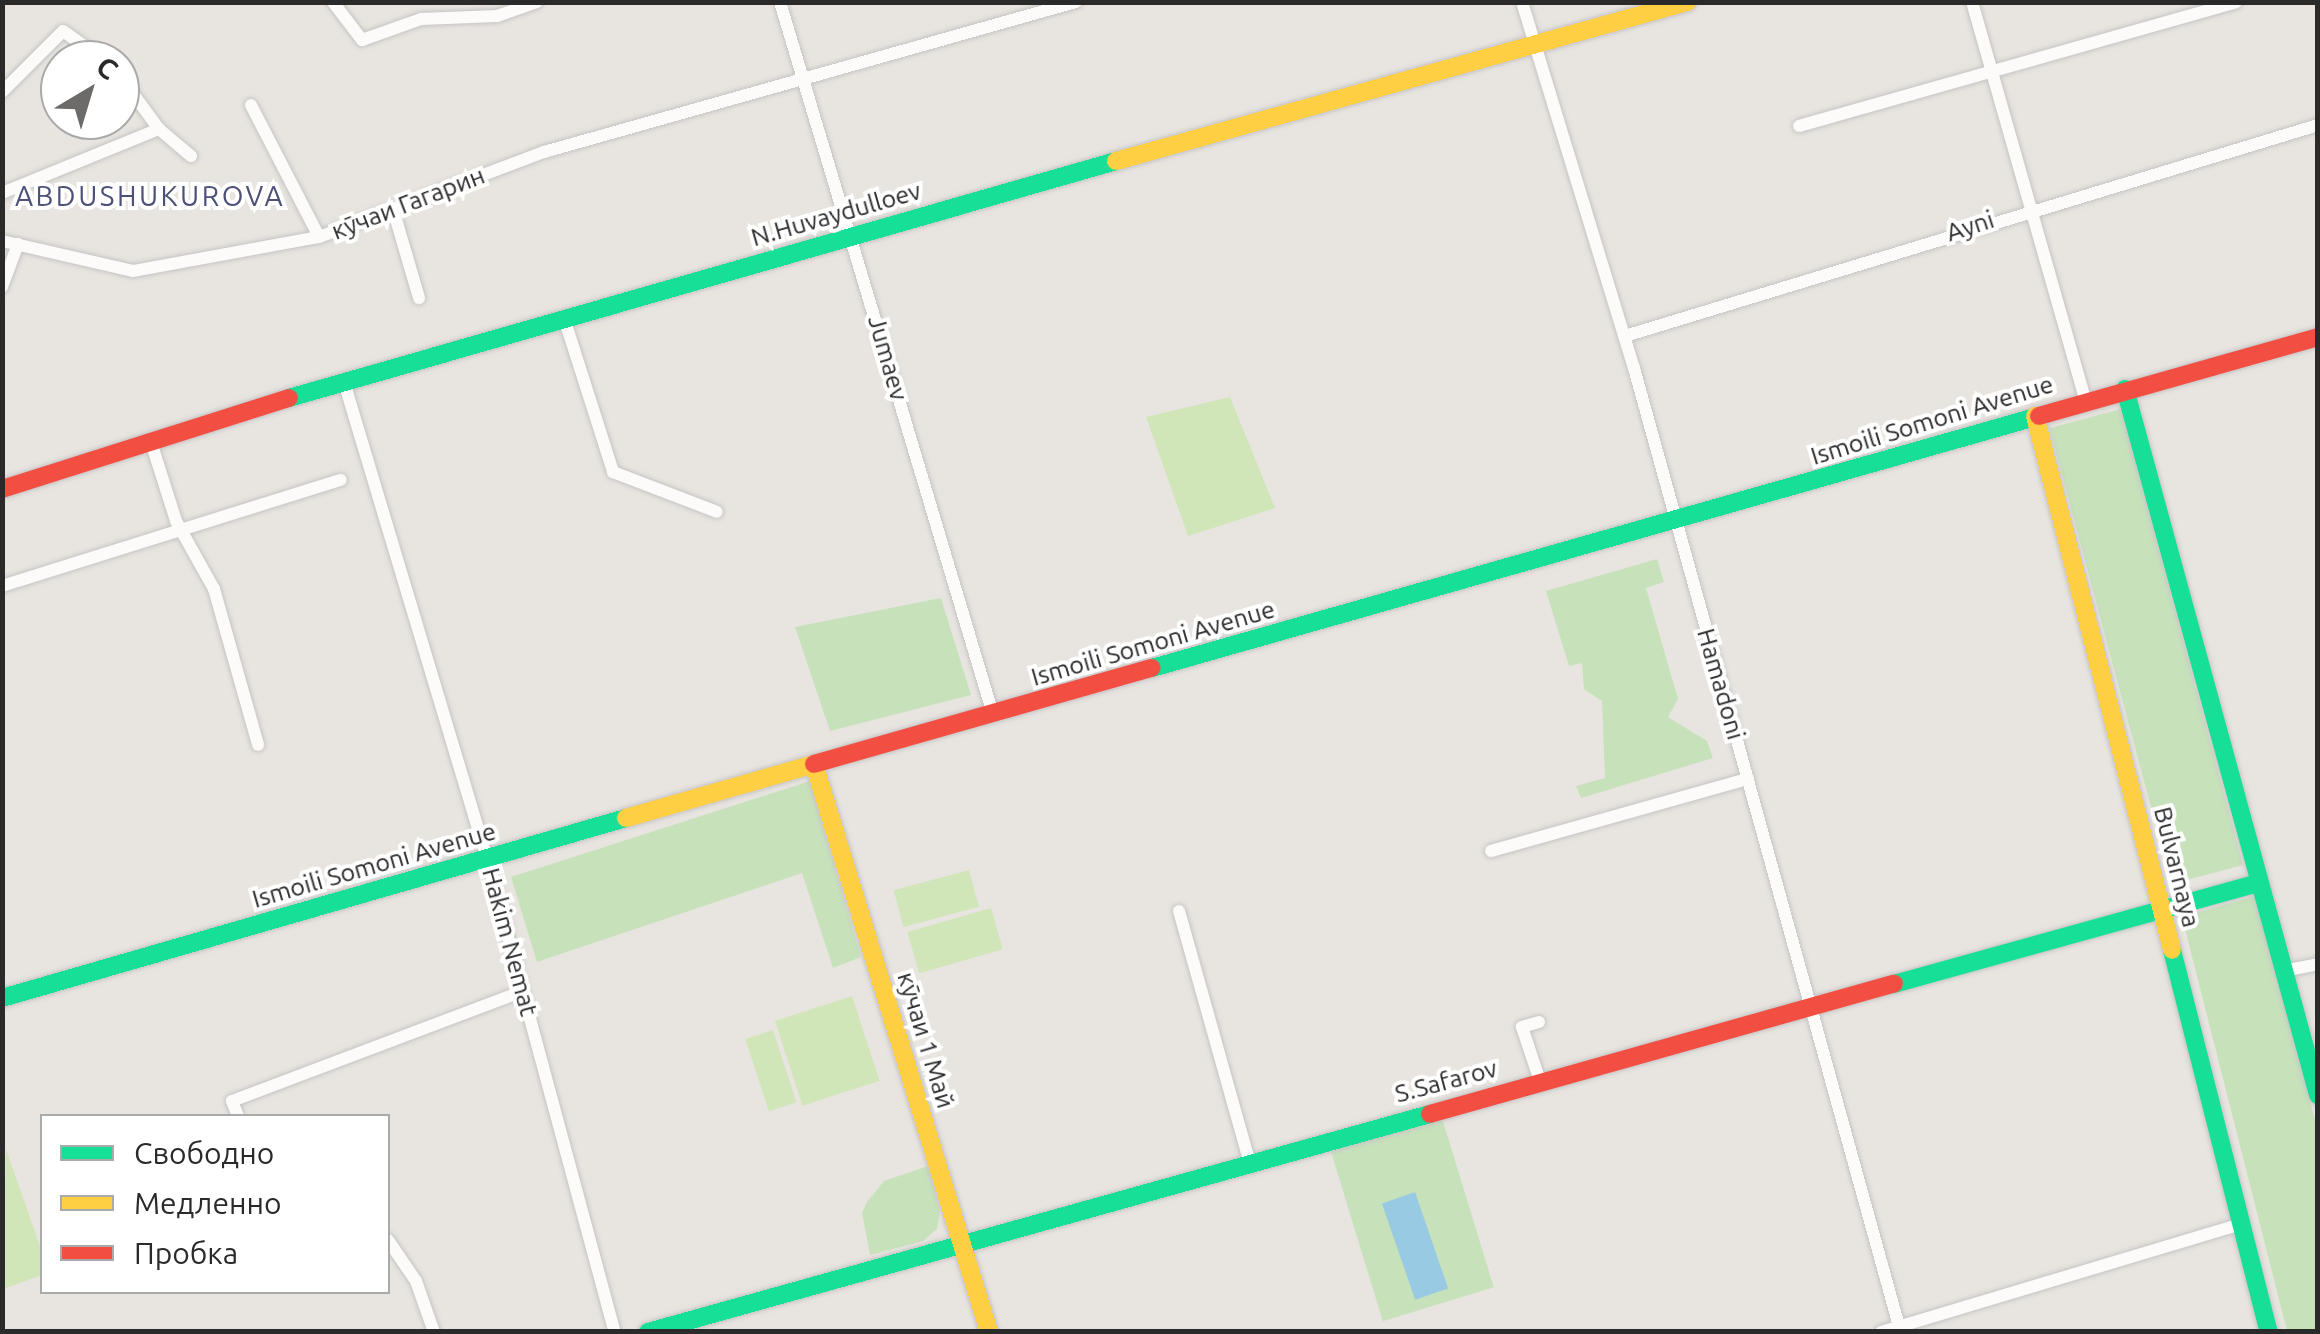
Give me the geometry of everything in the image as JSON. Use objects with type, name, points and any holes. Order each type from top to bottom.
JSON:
[{"type":"street","points":[[332,2],[362,40],[421,18],[497,16],[537,2]]},
{"type":"street","name":"Jumaev","points":[[780,2],[993,714]]},
{"type":"street","name":"кӯчаи Гагарин","points":[[2,240],[133,271],[319,237],[544,152],[1076,2]]},
{"type":"street","name":"Hamadoni","points":[[1522,2],[1625,336],[1900,1326]]},
{"type":"street","name":"N.Huvaydulloev","points":[[2,489],[564,318],[1687,2]]},
{"type":"street","points":[[1972,2],[2086,400]]},
{"type":"street","points":[[1799,126],[2236,2]]},
{"type":"street","points":[[55,40],[64,31],[76,40]]},
{"type":"street","points":[[2,92],[40,55]]},
{"type":"street","points":[[140,102],[160,129],[190,156]]},
{"type":"street","points":[[251,105],[319,237]]},
{"type":"street","name":"Ayni","points":[[1625,336],[2030,208],[2318,125]]},
{"type":"street","points":[[2,193],[160,129]]},
{"type":"street","points":[[393,209],[419,298]]},
{"type":"street","points":[[2,287],[18,244]]},
{"type":"street","points":[[564,318],[613,472],[717,512]]},
{"type":"street","name":"Ismoili Somoni Avenue","points":[[2,998],[814,764],[1674,523],[2086,400],[2318,337]]},
{"type":"street","name":"Hakim Nemat","points":[[344,382],[487,859],[616,1332]]},
{"type":"street","points":[[2125,390],[2318,1095]]},
{"type":"street","name":"Bulvarnaya","points":[[2036,416],[2270,1332]]},
{"type":"street","points":[[150,442],[182,532],[214,589],[258,744]]},
{"type":"street","points":[[4,581],[182,532],[341,480]]},
{"type":"street","name":"кӯчаи 1 Май","points":[[814,764],[989,1332]]},
{"type":"street","points":[[1491,851],[1748,779]]},
{"type":"street","name":"S.Safarov","points":[[648,1332],[1250,1160],[2161,906],[2257,883]]},
{"type":"street","points":[[1179,911],[1250,1160]]},
{"type":"street","points":[[2283,971],[2318,964]]},
{"type":"street","points":[[237,1114],[232,1101],[523,991]]},
{"type":"street","points":[[1539,1022],[1522,1028],[1540,1081]]},
{"type":"street","points":[[1881,1332],[2242,1224]]},
{"type":"street","points":[[390,1243],[416,1280],[434,1332]]},
{"type":"green space","points":[[1230,397],[1275,508],[1188,536],[1146,417]]},
{"type":"green space","points":[[2121,409],[2243,865],[2172,884],[2050,428]]},
{"type":"green space","points":[[1657,559],[1664,582],[1646,588],[1678,699],[1668,717],[1707,741],[1713,758],[1581,798],[1576,786],[1605,778],[1602,701],[1584,689],[1582,663],[1569,666],[1546,591]]},
{"type":"green space","points":[[941,598],[971,695],[830,731],[795,627]]},
{"type":"green space","points":[[810,781],[861,957],[833,968],[802,873],[537,962],[511,877]]},
{"type":"green space","points":[[969,870],[979,907],[903,927],[894,890]]},
{"type":"green space","points":[[2255,896],[2317,1127],[2317,1331],[2287,1331],[2182,917]]},
{"type":"green space","points":[[991,908],[1003,949],[919,973],[907,932]]},
{"type":"green space","points":[[852,996],[880,1081],[802,1106],[775,1021]]},
{"type":"green space","points":[[773,1030],[796,1102],[769,1111],[745,1039]]},
{"type":"green space","points":[[1442,1118],[1494,1287],[1383,1321],[1331,1152]]},
{"type":"green space","points":[[6,1149],[40,1246],[40,1276],[3,1289]]},
{"type":"green space","points":[[928,1166],[940,1211],[937,1229],[923,1241],[870,1255],[862,1213],[867,1202],[884,1181]]},
{"type":"water","points":[[1415,1192],[1448,1288],[1415,1300],[1382,1203]]},
{"type":"traffic: fast","points":[[289,398],[1116,161]]},
{"type":"traffic: fast","points":[[2125,389],[2318,1095]]},
{"type":"traffic: fast","points":[[1152,668],[2039,416]]},
{"type":"traffic: fast","points":[[2,998],[626,818]]},
{"type":"traffic: fast","points":[[1894,984],[2257,883]]},
{"type":"traffic: fast","points":[[2172,950],[2269,1332]]},
{"type":"traffic: fast","points":[[648,1332],[1430,1114]]},
{"type":"traffic: slow","points":[[1116,161],[1687,2]]},
{"type":"traffic: slow","points":[[2035,416],[2172,950]]},
{"type":"traffic: slow","points":[[626,818],[814,764],[989,1332]]},
{"type":"traffic: jam","points":[[2039,416],[2318,337]]},
{"type":"traffic: jam","points":[[2,489],[289,398]]},
{"type":"traffic: jam","points":[[814,764],[1152,668]]},
{"type":"traffic: jam","points":[[1430,1114],[1894,984]]},
{"type":"district","name":"ABDUSHUKUROVA","points":[[150,196]]}]
